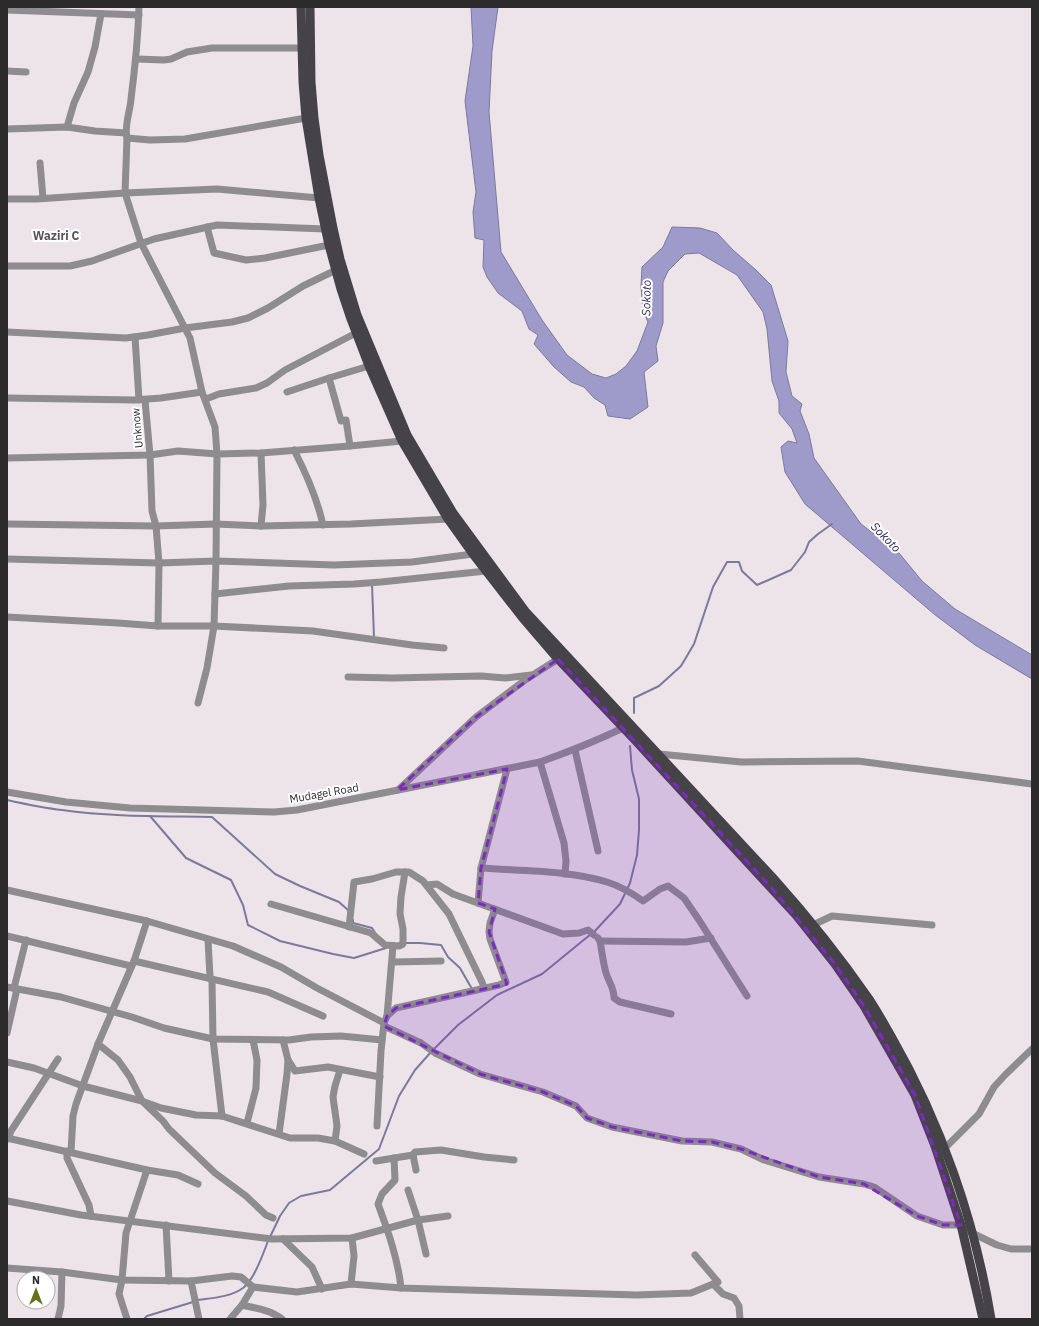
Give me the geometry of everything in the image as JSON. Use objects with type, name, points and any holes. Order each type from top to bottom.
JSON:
[{"type":"main road","points":[[301,7],[306,118],[319,198],[329,244],[341,289],[356,333],[402,441],[448,519],[522,617],[558,659],[796,915],[835,964],[864,1006],[914,1095],[935,1146],[961,1225],[983,1319]]},
{"type":"main road","points":[[310,7],[311,82],[319,155],[340,260],[357,315],[407,435],[453,513],[525,611],[774,879],[813,925],[870,1001],[902,1055],[921,1094],[944,1149],[972,1233],[986,1288],[991,1319]]},
{"type":"street","points":[[139,7],[136,59],[126,136],[125,193],[141,243],[190,338],[202,392],[206,399],[215,427],[217,454],[214,626],[207,668],[198,703]]},
{"type":"street","points":[[10,9],[139,15]]},
{"type":"street","points":[[67,127],[74,103],[88,72],[95,47],[101,14]]},
{"type":"street","points":[[136,59],[171,59],[187,52],[212,48],[302,48]]},
{"type":"street","points":[[7,71],[26,72]]},
{"type":"street","points":[[7,130],[67,127],[150,140],[185,139],[306,118]]},
{"type":"street","points":[[40,162],[43,198]]},
{"type":"street","points":[[7,199],[217,189],[319,198]]},
{"type":"street","points":[[7,266],[70,266],[92,261],[154,238],[207,227],[225,225],[293,229],[326,229]]},
{"type":"street","points":[[207,227],[214,253],[246,260],[265,258],[329,244]]},
{"type":"street","points":[[7,332],[105,338],[135,337],[224,323],[248,318],[268,308],[303,286],[336,270]]},
{"type":"street","points":[[206,399],[219,394],[256,388],[267,384],[285,370],[356,333]]},
{"type":"street","name":"Unknow","points":[[135,337],[150,455],[152,511],[156,526],[159,563],[158,626]]},
{"type":"street","points":[[287,392],[369,366]]},
{"type":"street","points":[[329,378],[341,421],[346,420],[350,446]]},
{"type":"street","points":[[7,398],[142,400],[202,392]]},
{"type":"street","points":[[7,458],[150,455],[178,451],[217,454],[261,453],[402,441]]},
{"type":"street","points":[[294,450],[308,477],[318,504],[323,525]]},
{"type":"street","points":[[261,453],[263,505],[261,526]]},
{"type":"street","points":[[7,524],[156,526],[216,524],[261,526],[323,525],[448,519]]},
{"type":"street","points":[[7,559],[159,563],[216,561],[342,565],[412,562],[473,554]]},
{"type":"street","points":[[215,594],[289,586],[366,583],[486,571]]},
{"type":"street","points":[[7,617],[118,622],[158,626],[214,626],[312,631],[444,648]]},
{"type":"street","points":[[397,790],[476,717],[533,674],[558,659]]},
{"type":"street","points":[[348,677],[392,678],[481,676],[505,678],[533,674]]},
{"type":"street","points":[[622,714],[623,728]]},
{"type":"street","name":"Mudagel Road","points":[[7,792],[66,802],[130,808],[274,812],[297,810],[540,762],[575,750],[623,728]]},
{"type":"street","points":[[575,750],[598,851]]},
{"type":"street","points":[[659,754],[741,762],[858,761],[1032,784]]},
{"type":"street","points":[[540,762],[564,843],[566,860],[565,874]]},
{"type":"street","points":[[478,902],[481,868],[507,769]]},
{"type":"street","points":[[481,868],[565,874],[607,882],[630,892],[643,901],[660,889],[668,886],[684,898],[747,996]]},
{"type":"street","points":[[350,927],[354,882],[372,879],[396,872],[412,873],[424,881],[448,914],[484,988]]},
{"type":"street","points":[[271,904],[372,933],[385,945],[394,946],[403,944],[403,929],[400,914],[405,872]]},
{"type":"street","points":[[427,885],[437,884],[453,894],[564,934],[579,933],[595,936],[686,942],[711,938]]},
{"type":"street","points":[[7,890],[147,922],[233,946],[281,967],[317,988],[385,1022],[436,1054],[480,1074],[543,1092],[563,1100],[576,1106],[587,1118],[612,1127],[682,1141],[712,1142],[741,1149],[764,1160],[819,1177],[864,1184],[874,1187],[917,1216],[943,1225],[961,1225],[987,1241],[1011,1249],[1032,1249]]},
{"type":"street","points":[[385,1022],[396,1008],[499,985],[506,982],[490,939],[489,932],[495,909]]},
{"type":"street","points":[[813,925],[832,916],[932,925]]},
{"type":"street","points":[[91,1216],[89,1205],[67,1158],[73,1116],[98,1044],[133,963],[147,922]]},
{"type":"street","points":[[7,936],[210,978],[268,992],[323,1016]]},
{"type":"street","points":[[595,936],[607,976],[614,989],[614,998],[620,1002],[671,1014]]},
{"type":"street","points":[[7,1033],[13,988],[26,940]]},
{"type":"street","points":[[208,940],[210,978],[212,981],[213,1039],[222,1116]]},
{"type":"street","points":[[377,1126],[380,1051],[394,946]]},
{"type":"street","points":[[393,962],[441,961]]},
{"type":"street","points":[[13,988],[61,997],[148,1021],[164,1028],[213,1039],[231,1038],[283,1040],[341,1036],[382,1040]]},
{"type":"street","points":[[247,1123],[256,1088],[257,1060],[253,1040]]},
{"type":"street","points":[[283,1040],[288,1060],[294,1071],[328,1067],[380,1077]]},
{"type":"street","points":[[98,1044],[118,1060],[130,1077],[142,1101],[192,1150],[200,1160],[246,1196],[266,1215],[273,1218]]},
{"type":"street","points":[[944,1149],[979,1114],[994,1087],[1005,1074],[1032,1049]]},
{"type":"street","points":[[58,1059],[8,1139],[147,1170],[178,1175],[198,1184]]},
{"type":"street","points":[[279,1134],[288,1060]]},
{"type":"street","points":[[7,1062],[34,1068],[83,1086],[142,1101],[161,1108],[196,1115],[222,1116],[290,1138],[318,1138],[335,1141],[364,1154]]},
{"type":"street","points":[[335,1141],[337,1126],[333,1098],[340,1070]]},
{"type":"street","points":[[376,1161],[413,1154],[415,1152],[441,1150],[514,1160]]},
{"type":"street","points":[[413,1154],[416,1170]]},
{"type":"street","points":[[394,1158],[395,1180],[382,1194],[378,1204],[400,1272],[401,1288]]},
{"type":"street","points":[[127,1319],[119,1294],[122,1280],[124,1248],[129,1221],[147,1170]]},
{"type":"street","points":[[408,1190],[418,1220],[426,1254]]},
{"type":"street","points":[[7,1201],[91,1216],[283,1239],[352,1238],[418,1220],[448,1216]]},
{"type":"street","points":[[166,1225],[169,1281]]},
{"type":"street","points":[[351,1284],[354,1256],[352,1238]]},
{"type":"street","points":[[283,1239],[312,1268],[322,1289]]},
{"type":"street","points":[[7,1268],[62,1272],[122,1280],[191,1281],[232,1276],[241,1277],[250,1284],[297,1292],[351,1284],[401,1288],[637,1295],[691,1293],[718,1282],[695,1255]]},
{"type":"street","points":[[58,1319],[61,1306],[62,1272]]},
{"type":"street","points":[[191,1281],[199,1319]]},
{"type":"street","points":[[230,1319],[242,1305],[250,1284]]},
{"type":"street","points":[[714,1284],[723,1294],[734,1298],[739,1306],[740,1319]]},
{"type":"street","points":[[242,1305],[275,1313],[282,1319]]},
{"type":"highlighted area","points":[[558,659],[769,885],[835,964],[864,1006],[915,1095],[961,1225],[943,1225],[917,1216],[864,1184],[819,1177],[741,1149],[712,1142],[682,1141],[612,1127],[587,1118],[576,1106],[543,1092],[480,1074],[384,1026],[387,1016],[396,1008],[507,984],[489,932],[495,909],[478,903],[481,868],[507,769],[397,790],[476,717]]},
{"type":"water","name":"Sokoto","points":[[471,7],[498,7],[492,51],[489,112],[501,252],[542,320],[567,355],[592,374],[606,378],[616,374],[626,366],[637,351],[648,322],[643,311],[641,286],[642,267],[663,247],[672,227],[700,228],[717,233],[771,285],[788,341],[786,372],[792,396],[802,404],[800,411],[809,434],[814,458],[861,524],[899,553],[922,581],[955,609],[1032,655],[1032,679],[975,645],[934,614],[805,504],[785,472],[781,447],[788,441],[797,443],[792,429],[779,413],[779,401],[772,381],[767,329],[763,312],[737,275],[699,253],[685,254],[668,271],[663,282],[663,323],[656,346],[658,361],[644,372],[648,407],[630,419],[608,416],[605,405],[594,398],[584,387],[571,382],[554,367],[534,344],[538,335],[529,329],[522,311],[498,293],[487,277],[483,267],[484,240],[475,238],[473,212],[476,192],[465,101],[473,46]]},
{"type":"waterway","points":[[634,713],[634,698],[659,686],[681,666],[694,644],[713,587],[727,562],[739,562],[742,571],[757,585],[791,570],[805,552],[809,542],[832,524]]},
{"type":"waterway","points":[[372,584],[374,638]]},
{"type":"waterway","points":[[594,932],[620,904],[630,883],[637,855],[639,799],[632,770],[630,746]]},
{"type":"waterway","points":[[7,800],[48,808],[99,814],[212,817],[275,874],[339,902],[349,911]]},
{"type":"waterway","points":[[150,816],[186,858],[231,880],[243,905],[248,925],[280,941],[354,958],[386,948]]},
{"type":"waterway","points":[[353,920],[353,923],[372,928],[376,934]]},
{"type":"waterway","points":[[434,1049],[458,1025],[497,995],[542,974],[591,934]]},
{"type":"waterway","points":[[404,943],[441,945],[448,957],[460,968],[472,989]]},
{"type":"waterway","points":[[270,1237],[280,1216],[289,1203],[301,1196],[330,1190],[379,1149],[399,1096],[415,1070],[431,1052]]},
{"type":"waterway","points":[[197,1300],[227,1295],[243,1288],[251,1279],[268,1241]]},
{"type":"waterway","points":[[144,1319],[147,1316],[193,1302]]},
{"type":"district","name":"Waziri C","points":[[56,235]]}]
